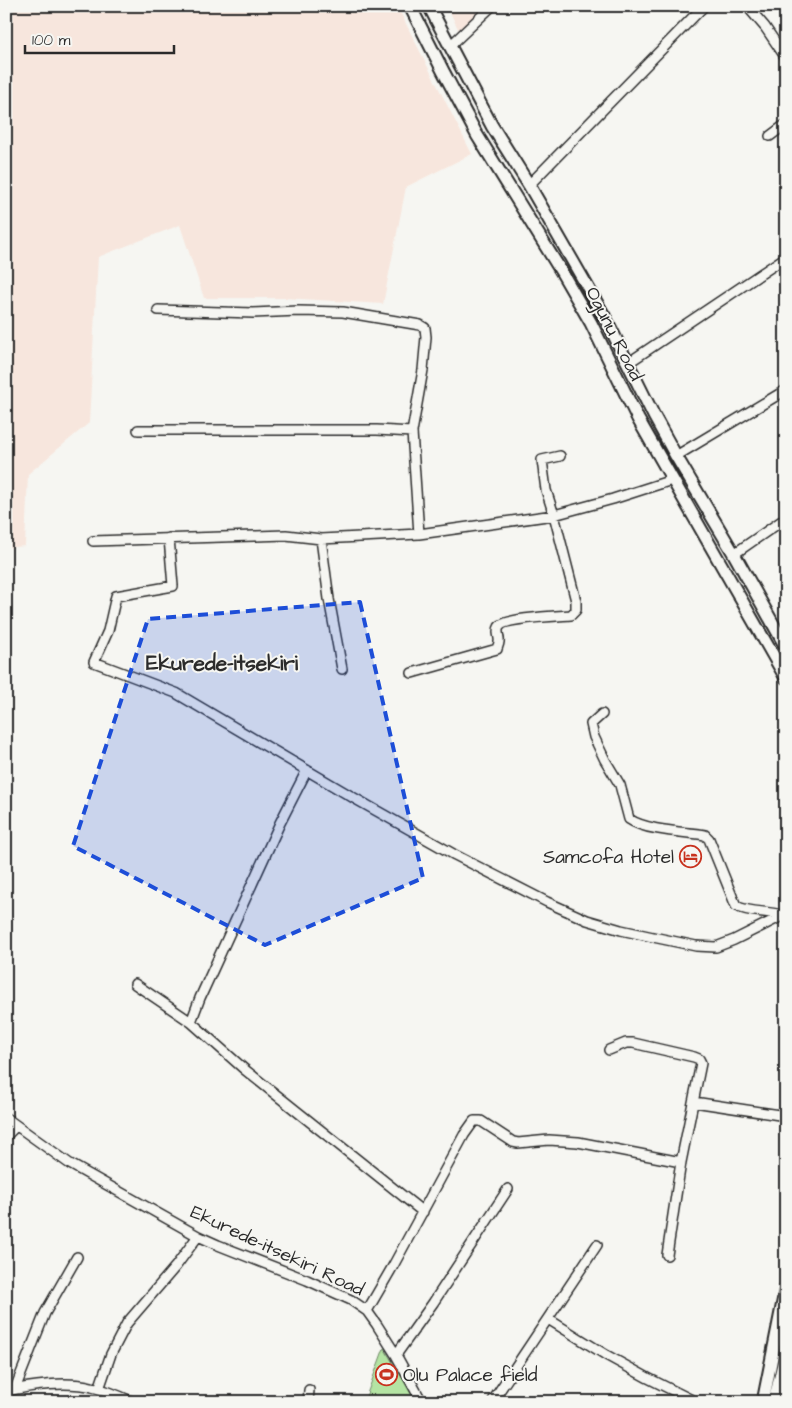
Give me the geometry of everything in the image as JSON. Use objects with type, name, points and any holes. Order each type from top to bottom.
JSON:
[{"type":"main road","name":"Ogunu Road","points":[[410,6],[478,135],[591,323],[638,419],[786,678]]},
{"type":"main road","name":"Ogunu Road","points":[[428,6],[492,126],[529,185],[606,319],[676,456],[782,631],[786,647]]},
{"type":"main road","points":[[697,523],[710,514]]},
{"type":"main road","points":[[763,1402],[786,1287]]},
{"type":"main road","points":[[774,1402],[786,1352]]},
{"type":"street","points":[[450,46],[492,6]]},
{"type":"street","points":[[529,185],[704,6]]},
{"type":"street","points":[[747,6],[765,27],[786,58]]},
{"type":"street","points":[[770,136],[786,124]]},
{"type":"street","points":[[628,363],[786,257]]},
{"type":"street","points":[[158,310],[253,313],[343,312],[420,324],[425,328],[423,370],[412,432],[419,534]]},
{"type":"street","points":[[676,456],[786,390]]},
{"type":"street","points":[[138,430],[377,430],[412,432]]},
{"type":"street","points":[[412,673],[497,650],[500,643],[499,625],[505,622],[571,615],[576,610],[576,601],[546,490],[542,460],[560,456]]},
{"type":"street","points":[[93,541],[286,535],[320,539],[419,534],[554,514],[613,499],[672,480]]},
{"type":"street","points":[[734,554],[786,518]]},
{"type":"street","points":[[169,538],[173,586],[116,596],[108,631],[94,662],[176,693],[455,855],[547,902],[587,920],[653,937],[696,946],[716,947],[734,940],[784,914]]},
{"type":"street","points":[[320,539],[342,669]]},
{"type":"street","points":[[602,714],[591,724],[605,760],[620,786],[629,819],[635,823],[656,828],[705,835],[709,838],[736,906],[741,909],[784,914]]},
{"type":"street","points":[[191,1022],[200,998],[276,831],[307,770]]},
{"type":"street","points":[[135,984],[191,1022],[244,1069],[422,1212]]},
{"type":"street","points":[[609,1050],[626,1043],[632,1043],[699,1059],[700,1064],[694,1102],[681,1162],[667,1255]]},
{"type":"street","points":[[694,1102],[786,1116]]},
{"type":"street","name":"Ekurede-itsekiri Road","points":[[6,1118],[70,1164],[198,1236],[351,1300],[367,1311],[377,1325],[422,1402]]},
{"type":"street","points":[[367,1311],[464,1135],[471,1124],[478,1120],[518,1144],[550,1140],[578,1142],[681,1162]]},
{"type":"street","points":[[6,1136],[16,1126]]},
{"type":"street","points":[[396,1355],[433,1303],[508,1189]]},
{"type":"street","points":[[98,1389],[111,1354],[127,1323],[176,1266],[198,1236]]},
{"type":"street","points":[[492,1402],[597,1245]]},
{"type":"street","points":[[10,1390],[45,1314],[77,1257]]},
{"type":"street","points":[[548,1319],[606,1355],[696,1402]]},
{"type":"street","points":[[10,1390],[53,1384],[91,1386],[133,1402]]},
{"type":"street","points":[[308,1402],[309,1390]]},
{"type":"highlighted area","points":[[360,602],[423,878],[265,945],[73,846],[148,619]]},
{"type":"shaded area","points":[[6,6],[397,6],[472,154],[406,187],[383,304],[285,298],[204,298],[180,225],[98,257],[89,423],[28,474],[25,546],[6,548]]},
{"type":"shaded area","points":[[447,6],[485,6],[460,33]]},
{"type":"green space","name":"Olu Palace field","points":[[384,1348],[417,1402],[364,1402]]},
{"type":"place","name":"Samcofa Hotel","points":[[690,857]]},
{"type":"place","name":"Olu Palace field","points":[[387,1375]]},
{"type":"district","name":"Ekurede-itsekiri","points":[[222,663]]}]
